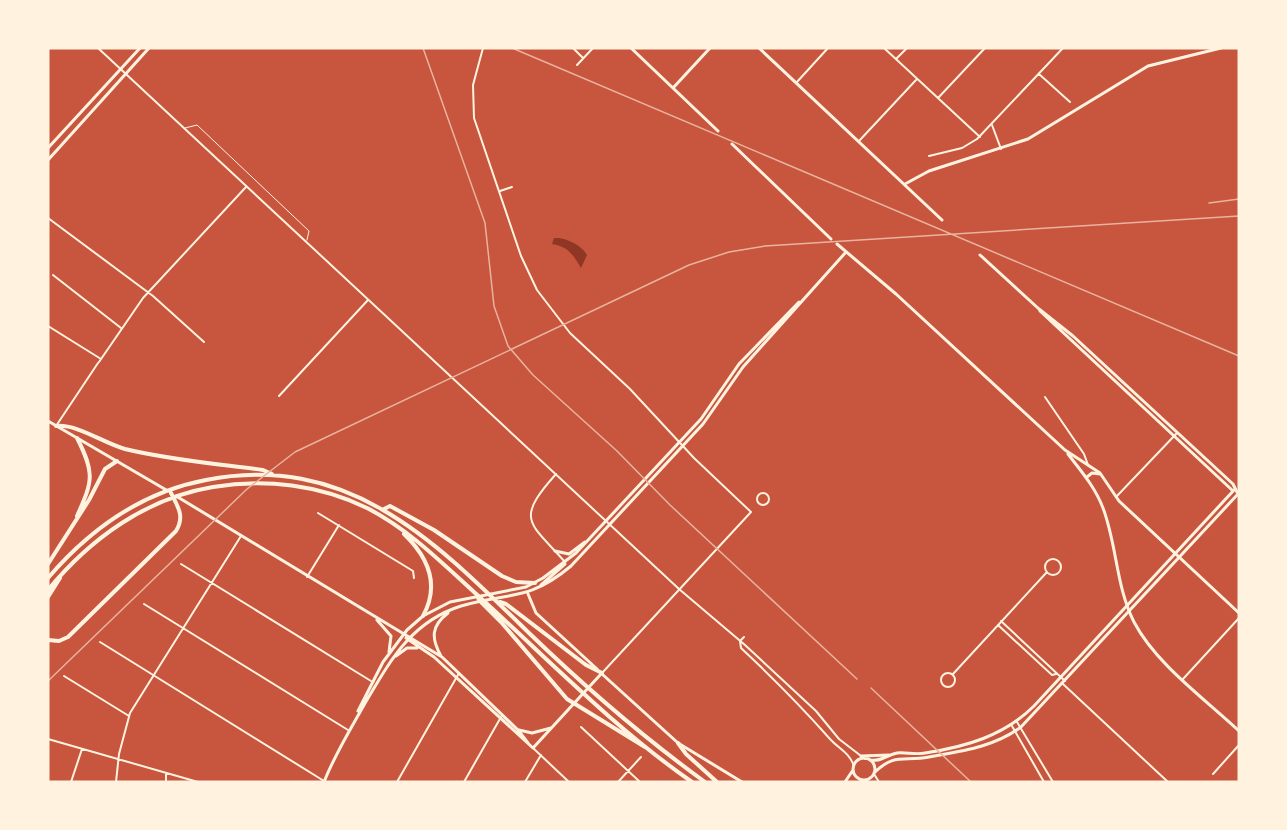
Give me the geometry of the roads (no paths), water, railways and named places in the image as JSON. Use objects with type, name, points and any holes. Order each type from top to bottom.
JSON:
[{"type":"highway","points":[[56,426],[67,425],[99,441],[127,450],[246,468],[273,475]]},
{"type":"highway","points":[[71,529],[88,490],[91,476],[89,462],[77,438]]},
{"type":"highway","points":[[48,564],[71,529],[105,468],[117,461]]},
{"type":"highway","points":[[48,578],[96,530],[148,498],[185,485],[240,475],[273,475],[304,478],[342,488],[384,509],[424,536],[499,602],[597,695],[705,782]]},
{"type":"highway","points":[[48,590],[81,555],[112,528],[156,504],[195,490],[233,484],[296,485],[350,501],[397,527],[426,548],[468,586],[479,600],[592,700],[692,782]]},
{"type":"highway","points":[[48,640],[59,641],[68,637],[176,531],[181,516],[171,493]]},
{"type":"highway","points":[[384,509],[390,506],[413,518],[508,579],[519,583],[535,583]]},
{"type":"highway","points":[[397,527],[420,550],[428,566],[432,595],[423,616]]},
{"type":"highway","points":[[48,597],[61,576]]},
{"type":"highway","points":[[499,602],[514,610],[586,665],[602,674]]},
{"type":"highway","points":[[495,613],[573,704],[628,739],[649,749]]},
{"type":"highway","points":[[678,743],[717,782]]},
{"type":"main road","points":[[48,148],[140,48]]},
{"type":"main road","points":[[48,160],[149,48]]},
{"type":"main road","points":[[631,48],[718,131]]},
{"type":"main road","points":[[673,88],[710,48]]},
{"type":"main road","points":[[759,48],[942,220]]},
{"type":"main road","points":[[905,184],[929,171],[1028,139],[1148,66],[1221,48]]},
{"type":"main road","points":[[732,144],[831,239]]},
{"type":"main road","points":[[837,244],[896,294],[1065,450],[1086,477],[1107,520],[1129,611],[1154,651],[1239,731]]},
{"type":"main road","points":[[358,711],[392,658],[408,638],[426,622],[452,609],[528,593],[558,576],[600,536],[698,430],[739,371],[846,252]]},
{"type":"main road","points":[[853,782],[869,779],[893,759],[927,758],[987,745],[1016,731],[1239,494],[1173,437],[980,255]]},
{"type":"main road","points":[[324,782],[371,681],[403,634],[423,616],[450,602],[513,591],[535,583],[565,562],[597,532],[694,427],[738,364],[792,306],[801,301]]},
{"type":"main road","points":[[1039,309],[1073,336],[1234,490]]},
{"type":"main road","points":[[48,421],[403,634],[458,675]]},
{"type":"main road","points":[[1065,450],[1101,475],[1116,497],[1239,613]]},
{"type":"main road","points":[[1086,477],[1092,473],[1101,475]]},
{"type":"main road","points":[[861,756],[927,753],[981,740],[1012,726],[1234,490]]},
{"type":"main road","points":[[555,551],[568,554],[589,540]]},
{"type":"main road","points":[[536,589],[557,573],[565,562]]},
{"type":"main road","points":[[528,593],[536,614],[678,743],[742,782]]},
{"type":"main road","points":[[452,609],[439,620],[433,632],[434,641],[442,657],[533,748],[602,674]]},
{"type":"main road","points":[[376,618],[391,636],[388,654]]},
{"type":"main road","points":[[408,638],[442,657]]},
{"type":"main road","points":[[392,658],[407,648],[421,649]]},
{"type":"main road","points":[[501,717],[518,730],[528,743]]},
{"type":"main road","points":[[518,730],[532,733],[552,727]]},
{"type":"main road","points":[[845,782],[858,760],[880,760],[893,754]]},
{"type":"main road","points":[[870,760],[874,773]]},
{"type":"main road","points":[[854,767],[862,780]]},
{"type":"street","points":[[98,48],[679,589],[816,711],[839,739],[865,759]]},
{"type":"street","points":[[483,48],[472,92],[474,118],[513,236],[529,276],[548,307],[570,333],[609,369],[751,512],[602,674]]},
{"type":"street","points":[[573,48],[583,58]]},
{"type":"street","points":[[577,65],[593,48]]},
{"type":"street","points":[[796,83],[827,50],[822,48]]},
{"type":"street","points":[[884,48],[980,137]]},
{"type":"street","points":[[896,59],[906,48]]},
{"type":"street","points":[[938,98],[985,48]]},
{"type":"street","points":[[928,156],[962,148],[980,137],[1063,48]]},
{"type":"street","points":[[1039,74],[1070,102]]},
{"type":"street","points":[[859,141],[917,79]]},
{"type":"street","points":[[992,125],[1001,149]]},
{"type":"street","points":[[56,426],[121,328],[148,293],[246,187]]},
{"type":"street","points":[[500,192],[512,187]]},
{"type":"street","points":[[48,218],[148,293],[204,342]]},
{"type":"street","points":[[53,275],[121,328]]},
{"type":"street","points":[[279,396],[368,300]]},
{"type":"street","points":[[48,326],[99,361]]},
{"type":"street","points":[[1045,397],[1084,453],[1088,465]]},
{"type":"street","points":[[1116,497],[1177,433]]},
{"type":"street","points":[[610,524],[683,446]]},
{"type":"street","points":[[556,474],[536,496],[531,514],[536,531],[565,562]]},
{"type":"street","points":[[1234,490],[1239,485]]},
{"type":"street","points":[[767,494],[770,499],[768,504],[759,504],[759,495],[767,494]]},
{"type":"street","points":[[318,513],[413,571],[414,578]]},
{"type":"street","points":[[307,577],[339,525]]},
{"type":"street","points":[[116,782],[118,759],[129,716],[241,536]]},
{"type":"street","points":[[953,674],[949,672],[942,675],[943,686],[948,687],[954,684],[953,674],[1047,572],[1047,561],[1051,559],[1059,562],[1057,573],[1047,572]]},
{"type":"street","points":[[181,564],[371,681]]},
{"type":"street","points":[[144,604],[348,730]]},
{"type":"street","points":[[1183,679],[1239,618]]},
{"type":"street","points":[[1000,623],[1052,675],[1058,675]]},
{"type":"street","points":[[1000,623],[1056,670],[1064,682],[1168,782]]},
{"type":"street","points":[[744,637],[740,642],[741,648],[798,701],[832,741],[848,753],[854,767]]},
{"type":"street","points":[[100,642],[324,782]]},
{"type":"street","points":[[64,675],[129,716]]},
{"type":"street","points":[[397,782],[458,675]]},
{"type":"street","points":[[464,782],[501,717]]},
{"type":"street","points":[[1017,722],[1053,782]]},
{"type":"street","points":[[1012,726],[1044,782]]},
{"type":"street","points":[[581,727],[640,782]]},
{"type":"street","points":[[48,739],[198,782]]},
{"type":"street","points":[[1213,774],[1239,745]]},
{"type":"street","points":[[533,748],[569,782]]},
{"type":"street","points":[[71,782],[82,749]]},
{"type":"street","points":[[525,782],[541,755]]},
{"type":"street","points":[[618,782],[641,757]]},
{"type":"street","points":[[166,773],[166,782]]},
{"type":"street","points":[[874,773],[879,782]]},
{"type":"lane","points":[[183,129],[197,125],[309,231],[307,244]]},
{"type":"railway","points":[[423,48],[485,223],[494,306],[508,346],[533,375],[617,451],[670,505],[857,679]]},
{"type":"railway","points":[[512,48],[1239,356]]},
{"type":"railway","points":[[1209,203],[1239,199]]},
{"type":"railway","points":[[48,681],[247,489],[295,452],[689,265],[729,252],[765,246],[1239,216]]},
{"type":"railway","points":[[871,688],[971,782]]}]
